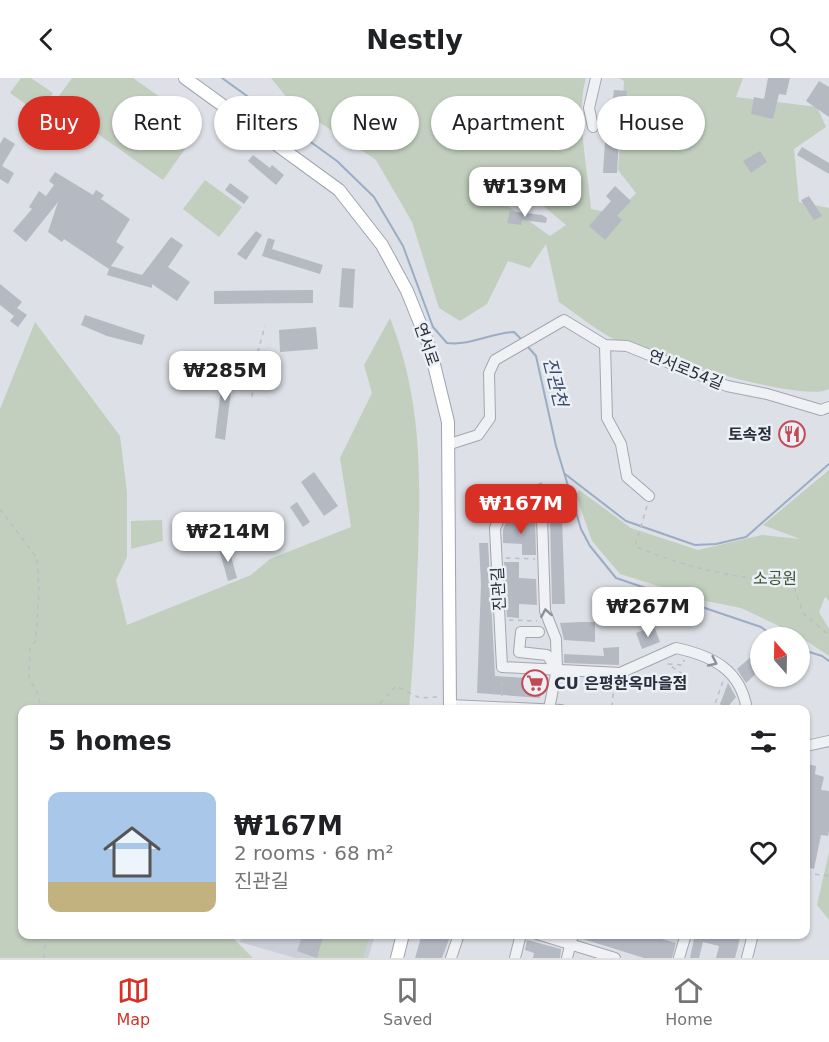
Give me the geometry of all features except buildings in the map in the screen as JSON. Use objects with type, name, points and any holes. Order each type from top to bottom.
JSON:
[{"type":"main road","name":"연서로","points":[[185,78],[339,190],[377,237],[407,291],[430,348],[442,389],[450,444],[450,705]]},
{"type":"main road","points":[[397,958],[402,939]]},
{"type":"street","points":[[593,127],[589,108],[596,78]]},
{"type":"street","name":"연서로54길","points":[[450,444],[478,435],[490,418],[489,373],[495,360],[564,320],[605,345],[627,346],[727,386],[767,394],[821,410],[829,407]]},
{"type":"street","points":[[605,345],[608,418],[621,444],[627,477],[650,496]]},
{"type":"street","name":"진관길","points":[[502,667],[495,528],[503,511],[538,510],[542,516],[544,611],[556,639],[550,705]]},
{"type":"street","points":[[539,632],[521,632],[519,652],[547,655],[554,669]]},
{"type":"street","points":[[502,667],[620,673],[676,648],[688,651],[731,671],[745,695],[746,705]]},
{"type":"street","points":[[810,745],[829,741]]},
{"type":"street","points":[[451,958],[457,939]]},
{"type":"street","points":[[515,958],[520,939]]},
{"type":"street","points":[[567,958],[571,939],[615,958]]},
{"type":"street","points":[[679,958],[685,939]]},
{"type":"street","points":[[747,958],[752,939]]},
{"type":"path","points":[[252,397],[255,362],[265,326]]},
{"type":"path","points":[[650,496],[635,546],[674,562],[707,571],[783,582],[794,587],[803,612],[829,636]]},
{"type":"path","points":[[0,509],[37,558],[39,591],[36,640],[30,648],[29,678],[39,696],[40,705]]},
{"type":"path","points":[[496,558],[543,559]]},
{"type":"path","points":[[500,620],[547,622]]},
{"type":"path","points":[[683,674],[668,664],[682,665],[688,651]]},
{"type":"path","points":[[502,667],[502,698]]},
{"type":"path","points":[[716,705],[727,668]]},
{"type":"path","points":[[612,705],[615,672]]},
{"type":"path","points":[[379,705],[396,686],[420,698],[437,697]]},
{"type":"path","points":[[810,874],[829,876]]},
{"type":"path","points":[[44,958],[46,939]]},
{"type":"shaded area","points":[[241,939],[374,939],[368,958],[295,958],[240,942]]},
{"type":"green space","points":[[21,78],[31,78],[53,93],[51,96],[18,96],[18,99],[10,93]]},
{"type":"green space","points":[[72,78],[133,78],[158,96],[112,96],[112,144],[100,135],[100,96],[59,96]]},
{"type":"green space","points":[[271,78],[586,78],[583,96],[431,96],[431,150],[584,150],[591,209],[616,214],[636,193],[618,170],[619,150],[705,150],[705,96],[623,96],[624,81],[619,78],[743,78],[736,97],[817,107],[826,127],[794,149],[799,202],[829,208],[829,389],[814,392],[760,384],[693,367],[612,338],[559,302],[546,244],[530,268],[508,261],[487,304],[460,321],[439,308],[412,222],[376,160],[361,150],[419,150],[419,96],[331,96],[331,130],[319,122],[319,96],[286,96]],"holes":[[[534,198],[566,225],[550,236],[500,200]]]},
{"type":"green space","points":[[121,150],[184,150],[163,180]]},
{"type":"green space","points":[[205,180],[242,207],[219,237],[183,209]]},
{"type":"green space","points":[[390,318],[408,377],[419,464],[414,652],[409,705],[18,705],[18,939],[234,939],[253,958],[0,958],[0,409],[35,322],[120,436],[127,492],[127,557],[116,580],[127,625],[251,575],[270,559],[351,527],[340,458],[372,393],[364,365]]},
{"type":"green space","name":"소공원","points":[[829,470],[829,601],[825,597],[819,612],[829,629],[829,656],[810,643],[810,627],[781,627],[741,608],[706,601],[620,574],[592,541],[576,495],[579,490],[631,528],[698,550],[762,535],[800,539],[763,525]]},
{"type":"green space","points":[[162,520],[163,541],[131,549],[131,521]]},
{"type":"green space","points":[[829,852],[829,920],[817,905]]},
{"type":"green space","points":[[323,939],[369,939],[363,958],[317,958]]},
{"type":"waterway","name":"진관천","points":[[222,78],[337,161],[374,197],[403,246],[433,327],[447,343],[464,343],[514,332],[522,340]]},
{"type":"waterway","name":"진관천","points":[[528,347],[536,356],[556,446],[581,529],[590,546],[616,578],[761,627]]},
{"type":"waterway","points":[[565,474],[626,521],[695,545],[716,544],[746,537],[829,464]]},
{"type":"waterway","name":"진관천","points":[[810,652],[829,661]]},
{"type":"place","name":"토속정","points":[[792,434]]},
{"type":"place","name":"CU 은평한옥마을점","points":[[535,683]]}]
